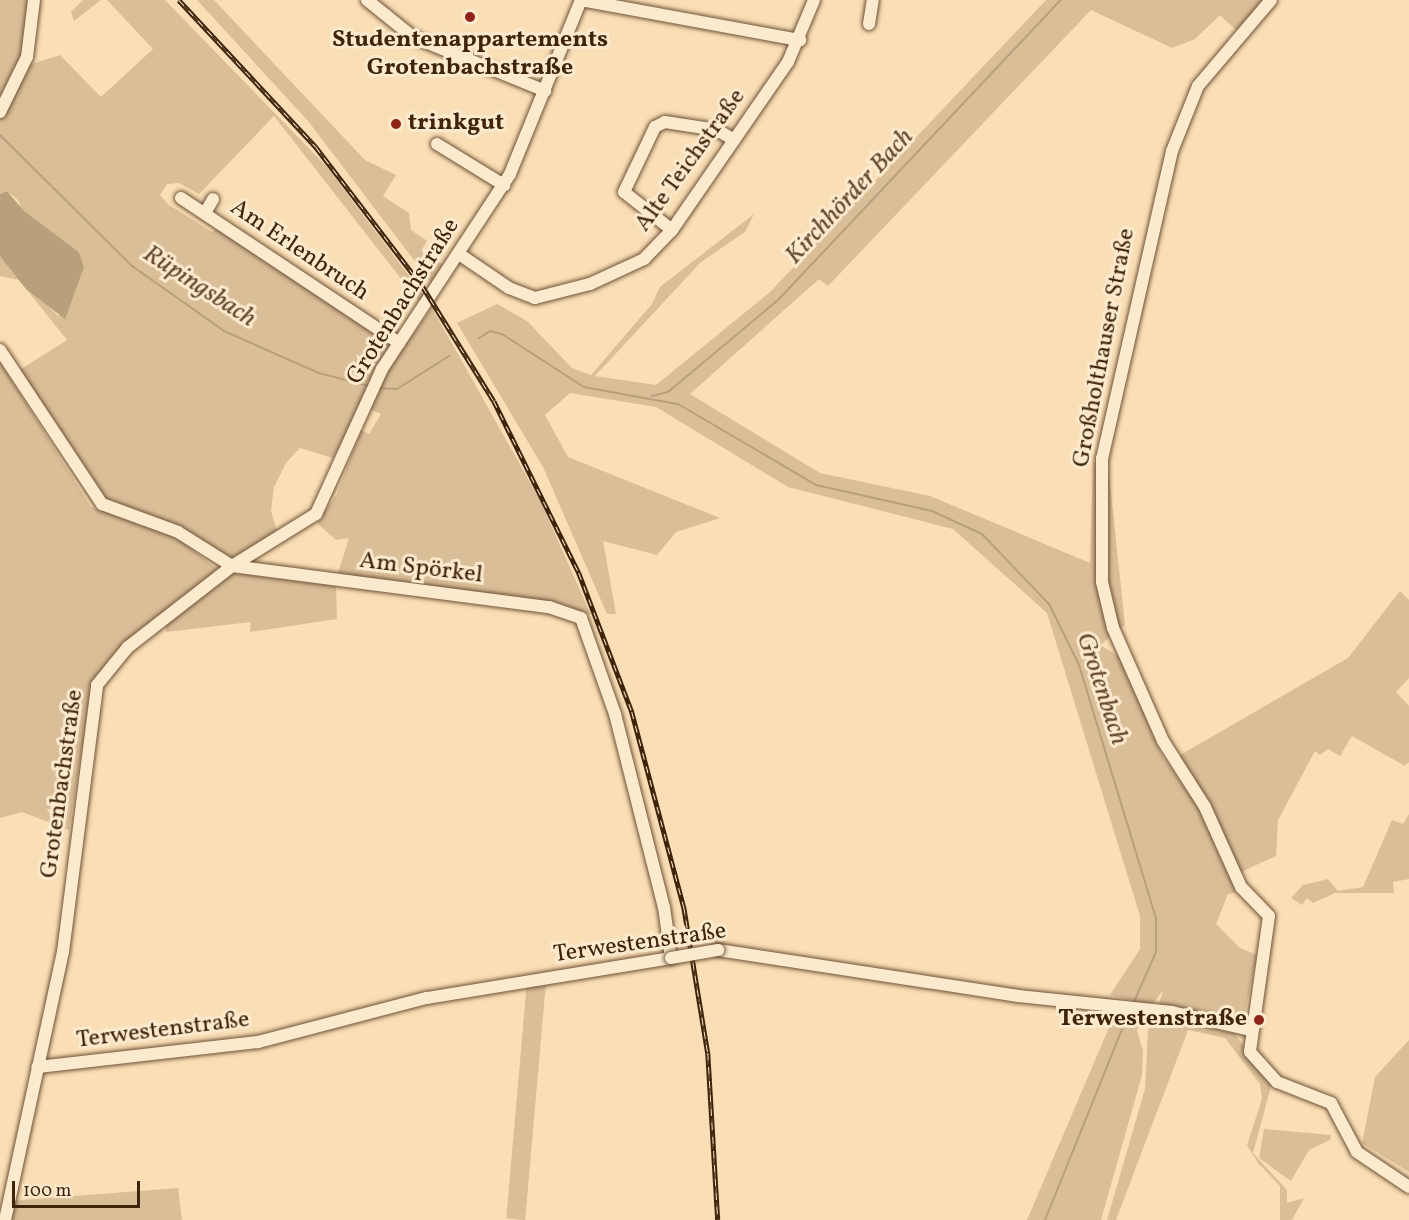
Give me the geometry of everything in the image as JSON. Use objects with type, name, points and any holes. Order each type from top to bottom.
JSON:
[{"type":"street","points":[[0,112],[27,57],[34,0]]},
{"type":"street","points":[[367,0],[412,37],[545,91]]},
{"type":"street","points":[[581,0],[800,40]]},
{"type":"street","name":"Grotenbachstraße","points":[[5,1220],[63,952],[97,685],[128,647],[232,566],[316,514],[333,486],[382,369],[504,185],[581,0]]},
{"type":"street","name":"Alte Teichstraße","points":[[459,254],[518,293],[545,297],[633,266],[672,230],[734,140],[800,40],[814,0]]},
{"type":"street","points":[[869,24],[873,0]]},
{"type":"street","name":"Großholthauser Straße","points":[[1271,0],[1205,76],[1178,130],[1150,227],[1100,475],[1102,582],[1113,628],[1162,741],[1205,807],[1241,887],[1269,916],[1250,1030],[1249,1049],[1268,1074],[1331,1103],[1354,1149],[1409,1186]]},
{"type":"street","points":[[672,230],[624,192],[655,127],[664,122],[717,130],[734,140]]},
{"type":"street","points":[[437,144],[504,185]]},
{"type":"street","name":"Am Erlenbruch","points":[[181,198],[399,343]]},
{"type":"street","name":"Am Erlenbruch","points":[[205,213],[213,199]]},
{"type":"street","name":"Am Spörkel","points":[[0,350],[102,504],[178,532],[232,566],[549,606],[580,618],[618,725],[664,907],[671,957]]},
{"type":"street","name":"Terwestenstraße","points":[[38,1067],[278,1039],[426,998],[718,950],[1018,996],[1123,1005],[1250,1030]]},
{"type":"shaded area","points":[[0,0],[32,0],[29,65],[60,55],[101,97],[153,49],[107,0],[165,0],[327,167],[425,297],[420,303],[274,116],[199,194],[179,183],[167,184],[160,195],[169,205],[212,232],[218,228],[388,339],[388,351],[333,458],[300,448],[286,463],[274,487],[271,511],[278,535],[228,560],[194,535],[107,503],[18,371],[67,340],[19,280],[0,276],[0,256],[58,316],[84,267],[79,252],[23,211],[17,199],[7,191],[0,194]]},
{"type":"shaded area","points":[[83,0],[101,0],[74,21],[71,12]]},
{"type":"shaded area","points":[[197,0],[214,0],[365,160],[396,175],[383,196],[409,213],[411,230],[427,241],[421,251],[446,267],[433,285],[308,121]]},
{"type":"shaded area","points":[[1046,0],[1265,0],[1236,30],[1220,15],[1195,39],[1172,48],[1091,10],[828,286],[819,279],[690,394],[820,473],[930,496],[1090,563],[1093,462],[1108,465],[1125,625],[1100,645],[1121,658],[1161,754],[1197,805],[1237,892],[1228,894],[1216,924],[1240,948],[1257,955],[1245,1012],[1231,1017],[1159,1005],[1163,990],[1152,1005],[1110,995],[1140,949],[1140,916],[1047,613],[953,529],[788,487],[656,407],[570,393],[545,415],[568,457],[720,518],[676,532],[657,555],[603,541],[616,614],[607,614],[543,467],[457,323],[497,304],[527,321],[572,368],[591,375],[652,304],[660,287],[754,214],[745,232],[701,262],[595,376],[656,385],[770,292]]},
{"type":"shaded area","points":[[7,191],[24,211],[79,252],[84,267],[65,319],[26,289],[0,256],[0,194]]},
{"type":"shaded area","points":[[432,308],[540,500],[591,615],[567,606],[337,576],[349,538],[336,540],[317,523],[337,494],[361,430],[369,434],[381,414],[369,409],[390,366]]},
{"type":"shaded area","points":[[0,362],[91,507],[148,525],[184,543],[218,570],[111,657],[92,683],[69,830],[22,812],[0,818]]},
{"type":"shaded area","points":[[233,573],[336,586],[337,619],[250,632],[251,622],[166,632],[165,625]]},
{"type":"shaded area","points":[[1400,591],[1409,600],[1409,678],[1396,692],[1409,706],[1409,762],[1405,766],[1352,736],[1340,756],[1328,749],[1320,755],[1315,751],[1278,820],[1276,856],[1241,872],[1180,755],[1348,658]]},
{"type":"shaded area","points":[[1409,814],[1409,879],[1393,882],[1394,893],[1335,893],[1313,903],[1307,898],[1302,905],[1291,898],[1303,885],[1328,879],[1338,891],[1363,887],[1392,820],[1403,824]]},
{"type":"shaded area","points":[[527,980],[546,982],[525,1220],[506,1218]]},
{"type":"shaded area","points":[[1116,1011],[1143,1016],[1137,1031],[1143,1051],[1142,1075],[1101,1220],[1027,1220]]},
{"type":"shaded area","points":[[1160,1015],[1234,1033],[1272,1083],[1253,1153],[1287,1190],[1287,1203],[1304,1198],[1292,1220],[1280,1220],[1280,1186],[1258,1163],[1247,1145],[1262,1099],[1260,1084],[1225,1038],[1188,1030],[1116,1220],[1107,1220],[1145,1089],[1148,1030]]},
{"type":"shaded area","points":[[1409,1040],[1409,1172],[1362,1143],[1375,1077]]},
{"type":"shaded area","points":[[1264,1129],[1331,1135],[1330,1140],[1309,1150],[1291,1181],[1259,1158]]},
{"type":"shaded area","points":[[178,1188],[182,1220],[5,1220],[9,1201]]},
{"type":"waterway","name":"Kirchhörder Bach","points":[[652,396],[668,392],[778,300],[1061,0]]},
{"type":"waterway","name":"Rüpingsbach","points":[[0,135],[132,266],[224,331],[319,373],[369,386]]},
{"type":"waterway","name":"Grotenbach","points":[[479,338],[490,331],[502,334],[584,387],[678,404],[816,485],[932,511],[982,534],[1049,604],[1079,665],[1156,919],[1156,952],[1133,1004]]},
{"type":"waterway","name":"Rüpingsbach","points":[[378,388],[397,389],[449,356]]},
{"type":"waterway","name":"Grotenbach","points":[[1045,1220],[1129,1012]]},
{"type":"railway","points":[[179,0],[316,147],[423,287],[494,401],[579,573],[632,712],[684,907],[708,1053],[718,1220]]},
{"type":"place","name":"Studentenappartements Grotenbachstraße","points":[[470,17]]},
{"type":"place","name":"trinkgut","points":[[396,124]]},
{"type":"place","name":"Terwestenstraße","points":[[1259,1020]]}]
